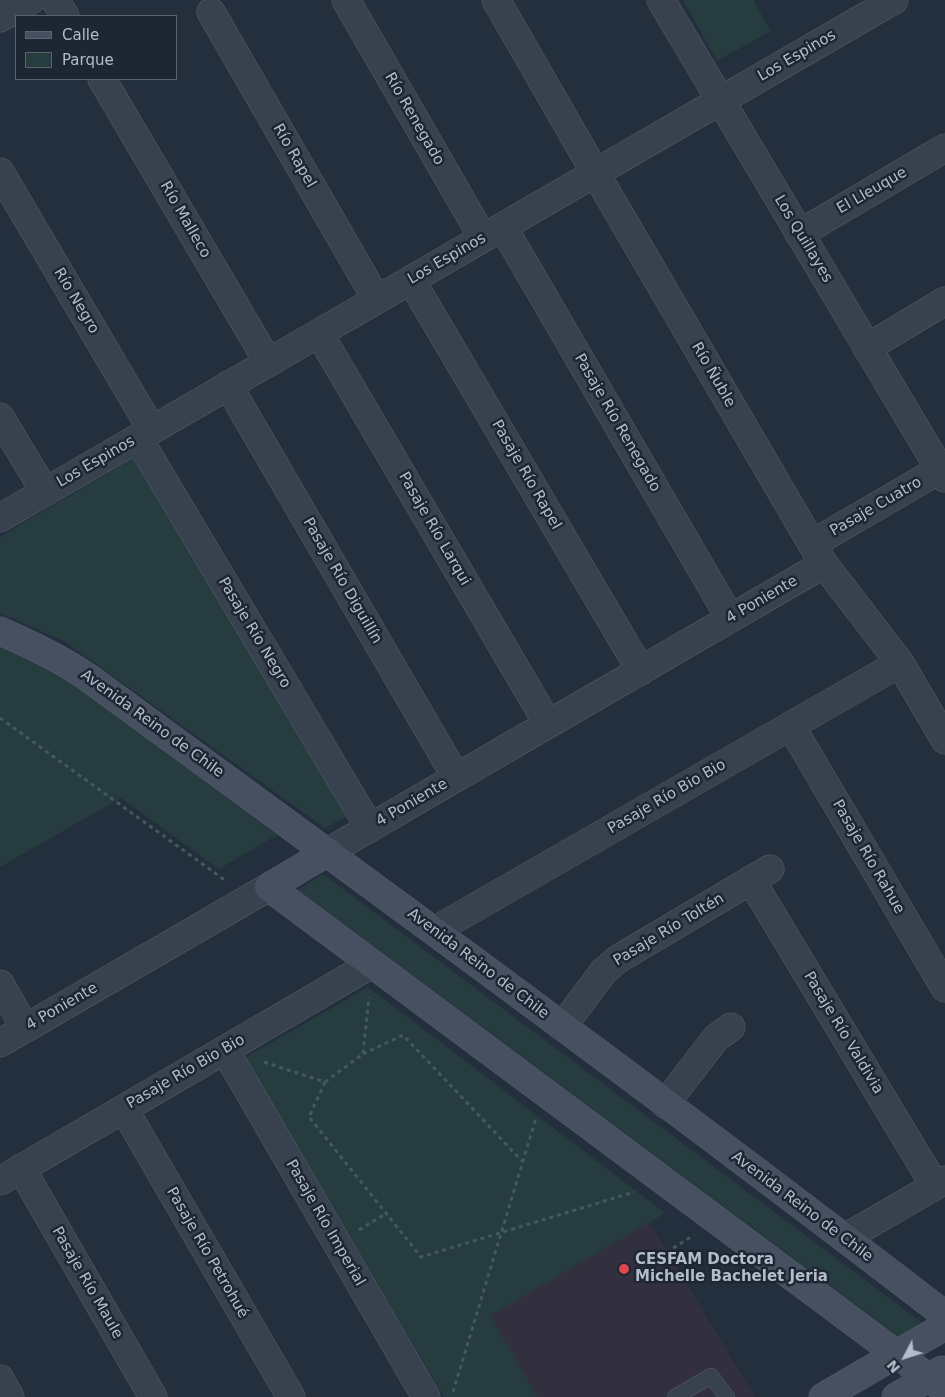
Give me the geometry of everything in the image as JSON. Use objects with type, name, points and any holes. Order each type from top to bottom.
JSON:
[{"type":"street","points":[[0,18],[31,0]]},
{"type":"street","points":[[56,0],[64,15]]},
{"type":"street","name":"Río Renegado","points":[[346,0],[493,233]]},
{"type":"street","name":"Río Ñuble","points":[[496,0],[818,554],[900,663],[945,740]]},
{"type":"street","name":"Los Quillayes","points":[[660,0],[942,474]]},
{"type":"street","name":"Los Espinos","points":[[0,518],[894,0]]},
{"type":"street","name":"Río Rapel","points":[[210,12],[377,300]]},
{"type":"street","name":"Río Malleco","points":[[103,80],[268,362]]},
{"type":"street","name":"El Lleuque","points":[[800,234],[945,148]]},
{"type":"street","name":"Río Negro","points":[[0,172],[145,434]]},
{"type":"street","name":"Pasaje Río Renegado","points":[[493,233],[730,618]]},
{"type":"street","name":"Pasaje Río Rapel","points":[[411,280],[641,671]]},
{"type":"street","points":[[867,348],[945,301]]},
{"type":"street","name":"Pasaje Río Larqui","points":[[319,333],[548,724]]},
{"type":"street","name":"Pasaje Río Diguillín","points":[[228,385],[456,777]]},
{"type":"street","points":[[0,418],[45,492]]},
{"type":"street","name":"Pasaje Río Negro","points":[[145,434],[370,828]]},
{"type":"street","name":"Pasaje Cuatro","points":[[818,554],[942,474]]},
{"type":"street","name":"4 Poniente","points":[[0,1043],[730,618],[818,554]]},
{"type":"street","name":"Avenida Reino de Chile","points":[[0,631],[58,658],[86,676],[328,852],[562,1026],[945,1315]]},
{"type":"street","name":"Pasaje Río Bio Bio","points":[[434,931],[900,663]]},
{"type":"street","name":"Pasaje Río Rahue","points":[[791,726],[945,988]]},
{"type":"street","name":"Pasaje Río Toltén","points":[[562,1026],[604,971],[611,965],[760,875]]},
{"type":"street","name":"Pasaje Río Valdivia","points":[[760,875],[940,1183]]},
{"type":"street","points":[[259,892],[372,964],[879,1342],[940,1379]]},
{"type":"street","name":"Pasaje Río Bio Bio","points":[[11,1175],[372,964]]},
{"type":"street","points":[[0,984],[25,1028]]},
{"type":"street","points":[[665,1104],[716,1038],[730,1027]]},
{"type":"street","name":"Pasaje Río Imperial","points":[[225,1050],[426,1397]]},
{"type":"street","name":"Pasaje Río Petrohué","points":[[124,1109],[291,1397]]},
{"type":"street","name":"Pasaje Río Maule","points":[[11,1175],[153,1397]]},
{"type":"street","points":[[845,1238],[940,1183]]},
{"type":"street","points":[[823,1397],[945,1326]]},
{"type":"street","points":[[0,1379],[10,1397]]},
{"type":"street","points":[[896,1397],[940,1379]]},
{"type":"lane","points":[[675,1397],[711,1376],[727,1397]]},
{"type":"path","points":[[0,718],[259,892]]},
{"type":"path","points":[[363,1054],[372,964]]},
{"type":"path","points":[[523,1162],[403,1035],[363,1054],[325,1082],[309,1117],[421,1257],[665,1182]]},
{"type":"path","points":[[225,1050],[325,1082]]},
{"type":"path","points":[[451,1397],[543,1092]]},
{"type":"path","points":[[646,1265],[717,1221]]},
{"type":"shaded area","name":"CESFAM Doctora Michelle Bachelet Jeria","points":[[649,1221],[755,1397],[538,1397],[489,1316]]},
{"type":"green space","points":[[683,0],[753,0],[771,31],[717,61]]},
{"type":"green space","points":[[136,456],[347,816],[325,828],[64,641],[0,613],[0,537]]},
{"type":"green space","points":[[0,642],[60,674],[277,835],[219,869],[121,798],[0,867]]},
{"type":"green space","points":[[323,874],[929,1328],[905,1341],[298,890]]},
{"type":"green space","points":[[368,987],[665,1213],[490,1316],[538,1397],[444,1397],[245,1058]]},
{"type":"place","name":"CESFAM Doctora Michelle Bachelet Jeria","points":[[624,1269]]}]
